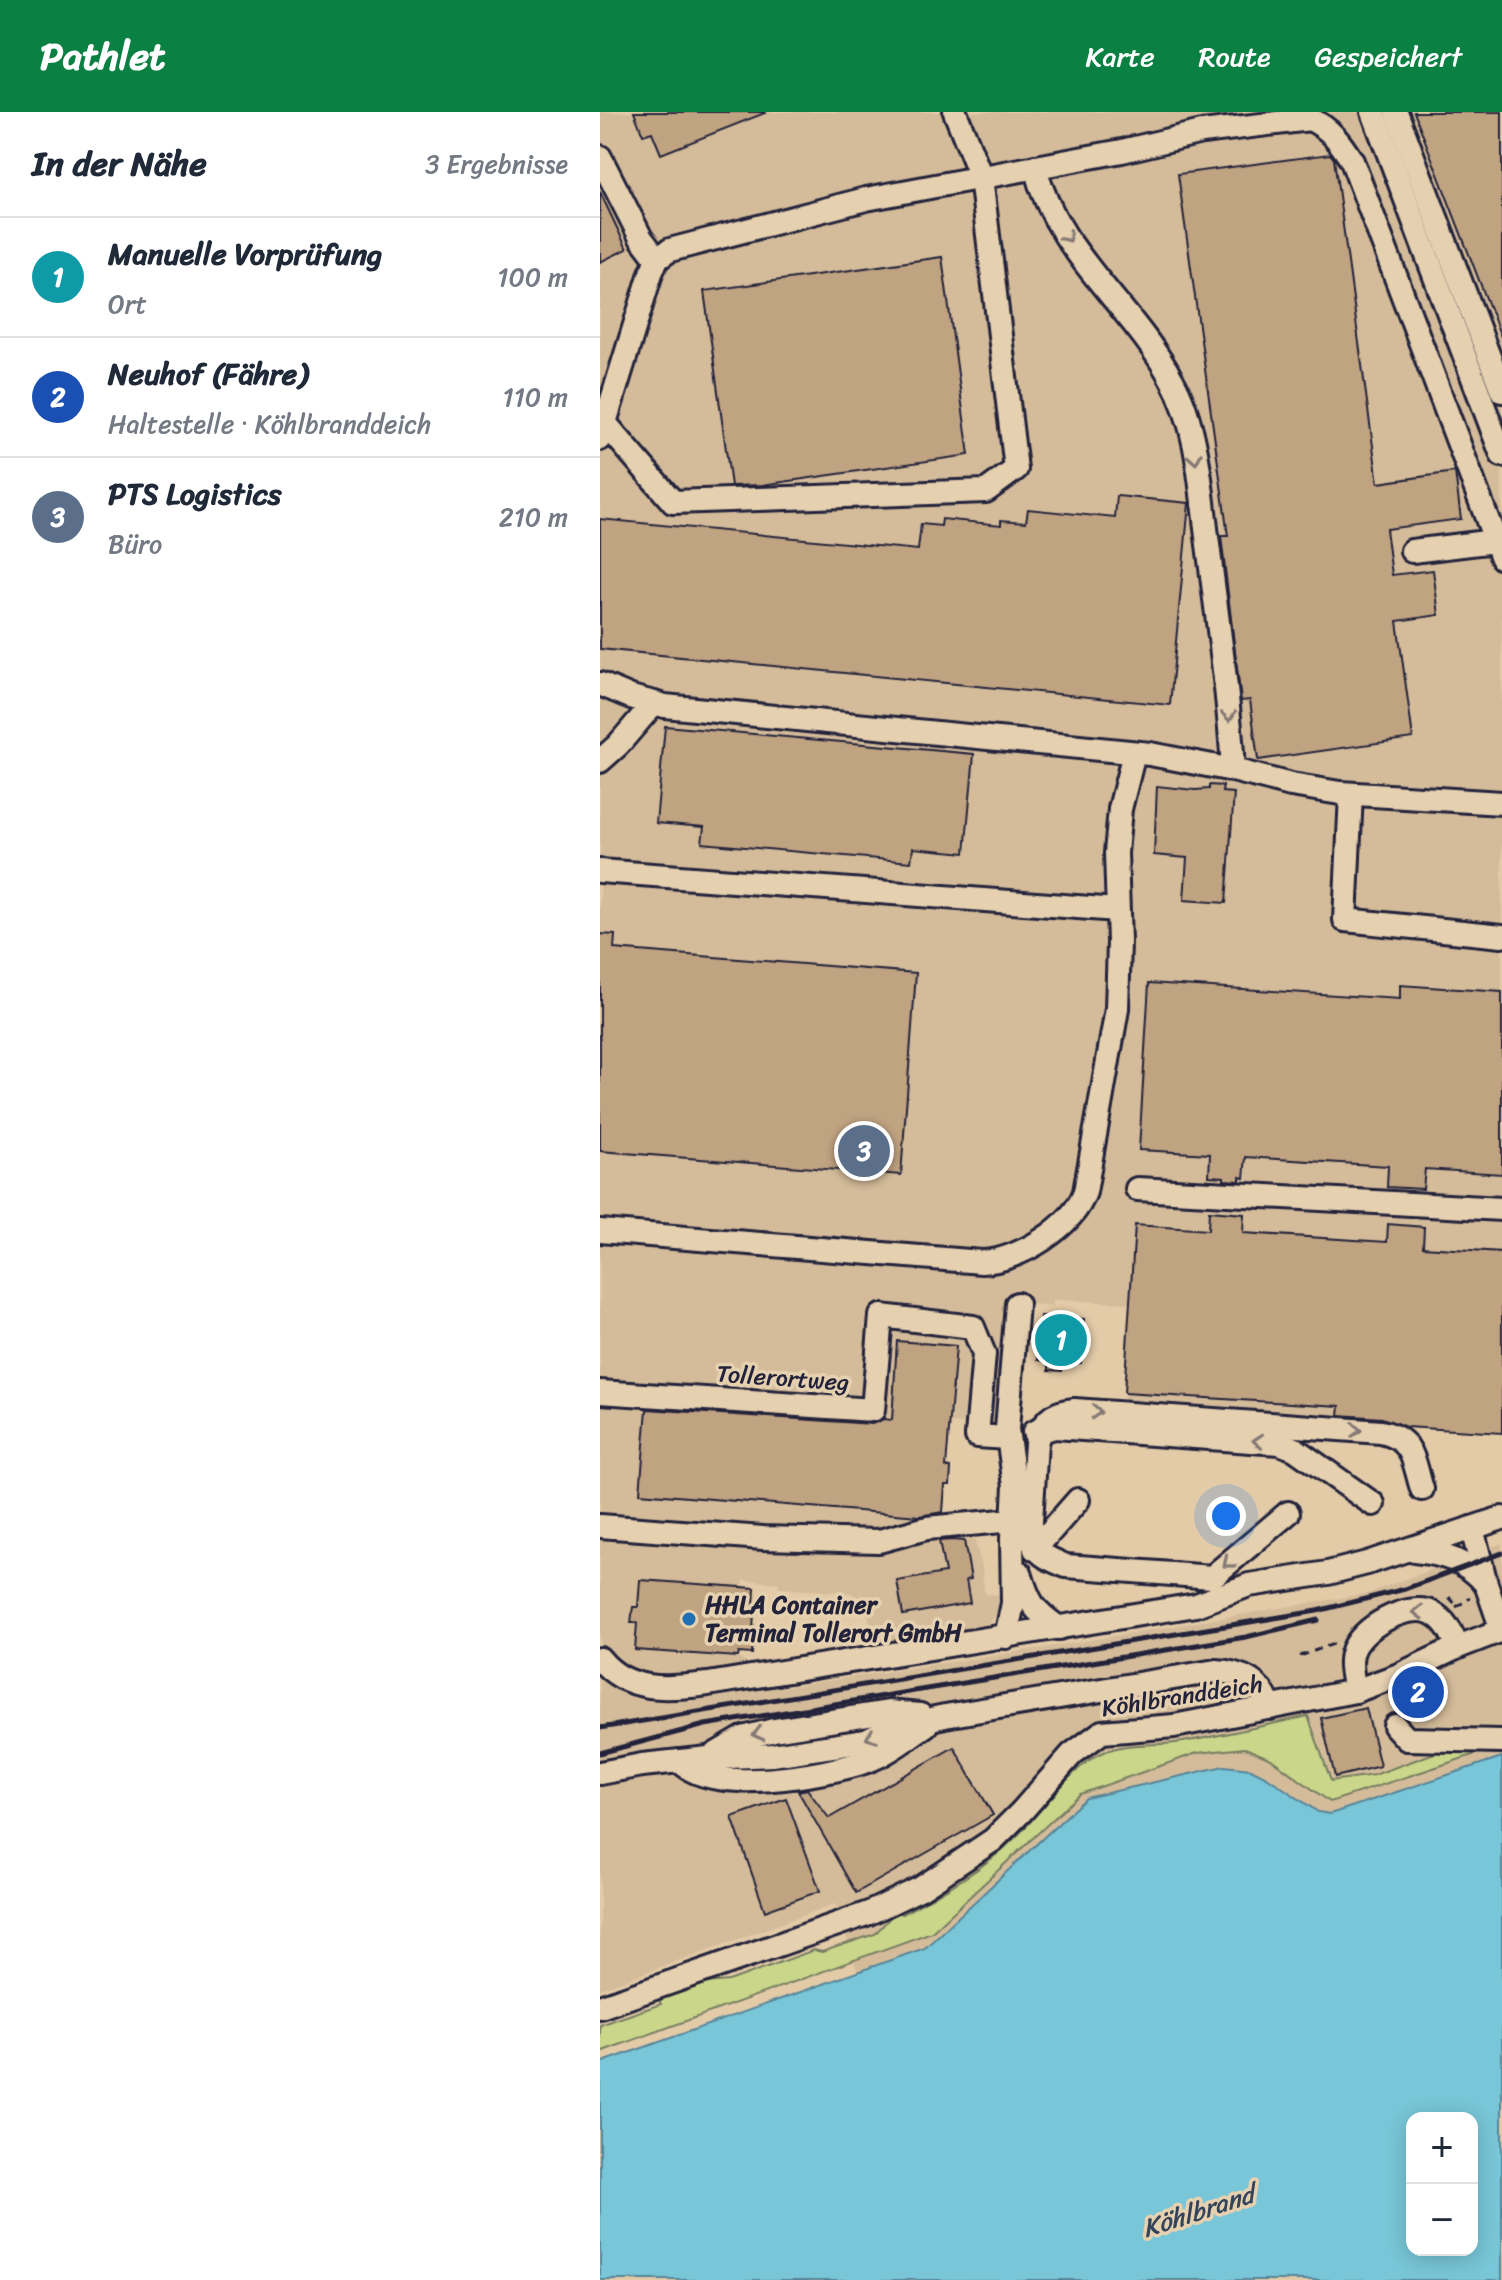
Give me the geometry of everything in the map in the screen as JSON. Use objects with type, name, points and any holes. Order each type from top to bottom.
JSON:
[{"type":"street","points":[[955,112],[981,177],[1016,469],[986,491],[673,502],[602,431],[645,288],[657,259],[670,250],[836,205],[981,177],[1122,151],[1202,132],[1310,119],[1325,126],[1338,138],[1352,161],[1499,550],[1412,551]]},
{"type":"street","points":[[1373,112],[1502,455]]},
{"type":"street","points":[[1396,112],[1502,391]]},
{"type":"street","points":[[600,157],[641,238],[657,259]]},
{"type":"street","points":[[1035,167],[1048,207],[1058,225],[1107,293],[1151,346],[1182,402],[1201,488],[1230,722],[1233,770]]},
{"type":"street","points":[[600,684],[654,703],[1165,756],[1291,785],[1351,794],[1502,803]]},
{"type":"street","points":[[600,761],[654,703]]},
{"type":"street","points":[[600,1231],[971,1261],[1003,1259],[1026,1250],[1071,1215],[1085,1192],[1117,1009],[1118,831],[1134,753]]},
{"type":"street","points":[[1351,794],[1345,920],[1502,936]]},
{"type":"street","points":[[600,871],[1117,910]]},
{"type":"street","points":[[1137,1189],[1502,1209]]},
{"type":"street","points":[[1017,1304],[1025,1434],[1015,1480],[1013,1520],[1024,1551],[1031,1604],[1059,1628]]},
{"type":"street","name":"Tollerortweg","points":[[600,1392],[873,1410],[881,1316],[973,1327],[984,1354],[977,1436],[1025,1434]]},
{"type":"street","points":[[1025,1434],[1061,1411],[1074,1410],[1381,1432],[1397,1435],[1407,1444],[1422,1489]]},
{"type":"street","points":[[1025,1434],[1055,1427],[1279,1443],[1295,1449],[1373,1504]]},
{"type":"street","points":[[1006,1637],[1024,1551],[1030,1537],[1036,1443],[1025,1434]]},
{"type":"street","points":[[1024,1551],[1078,1500]]},
{"type":"street","points":[[1024,1551],[1066,1566],[1212,1577],[1288,1513]]},
{"type":"street","points":[[600,1659],[617,1676],[633,1683],[671,1689],[1006,1637],[1196,1605],[1249,1585],[1328,1573],[1502,1518]]},
{"type":"street","points":[[600,1526],[763,1538],[879,1541],[927,1528],[1013,1520]]},
{"type":"street","points":[[1472,1528],[1502,1630]]},
{"type":"street","points":[[1406,1550],[1452,1558],[1468,1566],[1487,1587]]},
{"type":"street","points":[[1355,1691],[1352,1654],[1358,1640],[1365,1631],[1408,1610],[1430,1611],[1449,1607],[1449,1628],[1458,1647]]},
{"type":"street","name":"Köhlbranddeich","points":[[600,2007],[869,1913],[921,1888],[993,1840],[1072,1754],[1102,1732],[1174,1726],[1355,1691],[1502,1630]]},
{"type":"street","points":[[600,1773],[680,1761],[772,1755],[866,1741],[893,1727],[945,1716],[1216,1671],[1236,1673],[1248,1679],[1267,1697],[1270,1708]]},
{"type":"street","points":[[680,1761],[691,1771],[751,1790],[789,1787],[852,1775],[870,1760],[945,1716]]},
{"type":"street","points":[[1395,1726],[1407,1739],[1502,1741]]},
{"type":"path","points":[[1449,1607],[1487,1587]]},
{"type":"shaded area","points":[[600,112],[1502,112],[1502,1433],[1123,1408],[1130,1303],[1053,1300],[1053,1306],[1007,1302],[997,1426],[950,1423],[946,1467],[951,1468],[950,1485],[945,1485],[943,1517],[928,1517],[927,1537],[966,1536],[974,1539],[982,1567],[984,1591],[1004,1595],[994,1618],[985,1626],[873,1644],[867,1607],[851,1605],[852,1593],[779,1588],[779,1583],[744,1580],[738,1657],[779,1688],[1369,1593],[1502,1543],[1502,1757],[1330,1814],[1318,1812],[1251,1769],[1224,1766],[1086,1798],[925,1948],[858,1972],[835,1904],[600,1989]]},
{"type":"green space","points":[[1308,1716],[1331,1781],[1374,1775],[1451,1747],[1500,1746],[1330,1802],[1271,1759],[1245,1748],[1197,1753],[1080,1794],[932,1932],[600,2052],[600,2025],[661,2004],[658,1998],[705,1983],[729,1981],[814,1950],[822,1952],[875,1934],[894,1913],[899,1911],[902,1914],[932,1898],[991,1859],[1017,1836],[1073,1774],[1104,1752],[1126,1746],[1183,1742]]},
{"type":"water","name":"Köhlbrand","points":[[1502,1757],[1502,2280],[600,2280],[600,2063],[925,1948],[1086,1798],[1224,1766],[1251,1769],[1318,1812],[1330,1814]]},
{"type":"building","points":[[634,112],[765,113],[661,154],[652,132],[643,135]]},
{"type":"building","points":[[1414,112],[1502,112],[1502,337],[1501,337]]},
{"type":"building","points":[[1330,154],[1334,159],[1378,483],[1455,472],[1461,519],[1386,529],[1392,575],[1433,570],[1439,615],[1397,621],[1413,738],[1258,760],[1250,700],[1241,701],[1221,536],[1228,536],[1178,174]]},
{"type":"building","points":[[600,192],[627,249],[600,262]]},
{"type":"building","points":[[942,257],[969,455],[762,485],[731,486],[704,291]]},
{"type":"building","points":[[1117,496],[1189,503],[1170,705],[600,649],[600,519],[918,550],[921,524],[941,526],[942,519],[1001,525],[1001,520],[1026,522],[1028,509],[1115,518]]},
{"type":"building","points":[[665,726],[974,754],[965,853],[913,848],[911,862],[702,843],[704,827],[656,823]]},
{"type":"building","points":[[1209,785],[1223,786],[1222,792],[1234,793],[1226,903],[1184,900],[1187,858],[1154,855],[1157,786],[1195,790],[1209,789]]},
{"type":"building","points":[[600,934],[615,935],[614,949],[916,973],[901,1175],[600,1151]]},
{"type":"building","points":[[1149,983],[1400,999],[1400,985],[1502,992],[1502,1174],[1425,1169],[1423,1189],[1387,1187],[1388,1166],[1246,1157],[1244,1178],[1240,1177],[1240,1181],[1224,1180],[1224,1177],[1209,1176],[1210,1154],[1139,1150]]},
{"type":"building","points":[[1209,1211],[1244,1214],[1243,1233],[1387,1242],[1388,1224],[1424,1227],[1423,1247],[1502,1252],[1502,1433],[1406,1427],[1382,1418],[1339,1415],[1340,1406],[1124,1393],[1135,1225],[1208,1230]]},
{"type":"building","points":[[1041,1316],[1084,1319],[1081,1363],[1063,1362],[1062,1371],[1049,1370],[1049,1361],[1038,1360]]},
{"type":"building","points":[[897,1341],[956,1346],[946,1467],[951,1468],[950,1485],[945,1485],[943,1512],[919,1516],[640,1493],[647,1409],[872,1424],[883,1419],[892,1420]]},
{"type":"building","points":[[939,1541],[964,1541],[971,1579],[966,1580],[970,1603],[903,1615],[897,1581],[945,1573]]},
{"type":"building","name":"HHLA Container Terminal Tollerort GmbH","points":[[640,1580],[755,1588],[752,1654],[739,1653],[738,1657],[635,1650],[637,1623],[631,1623],[633,1607],[638,1607]]},
{"type":"building","points":[[1366,1708],[1380,1766],[1335,1777],[1321,1718]]},
{"type":"building","points":[[954,1747],[993,1815],[856,1893],[798,1791],[807,1789],[829,1818]]},
{"type":"building","points":[[786,1798],[820,1891],[765,1911],[732,1817]]},
{"type":"railway","points":[[600,1728],[1317,1611],[1405,1589],[1502,1553]]},
{"type":"railway","points":[[600,1753],[705,1725],[1246,1637],[1318,1620]]},
{"type":"place","name":"PTS Logistics","points":[[864,1151]]},
{"type":"place","name":"Manuelle Vorprüfung","points":[[1061,1340]]},
{"type":"place","name":"HHLA Container Terminal Tollerort GmbH","points":[[689,1619]]},
{"type":"place","name":"Neuhof (Fähre)","points":[[1418,1692]]}]
